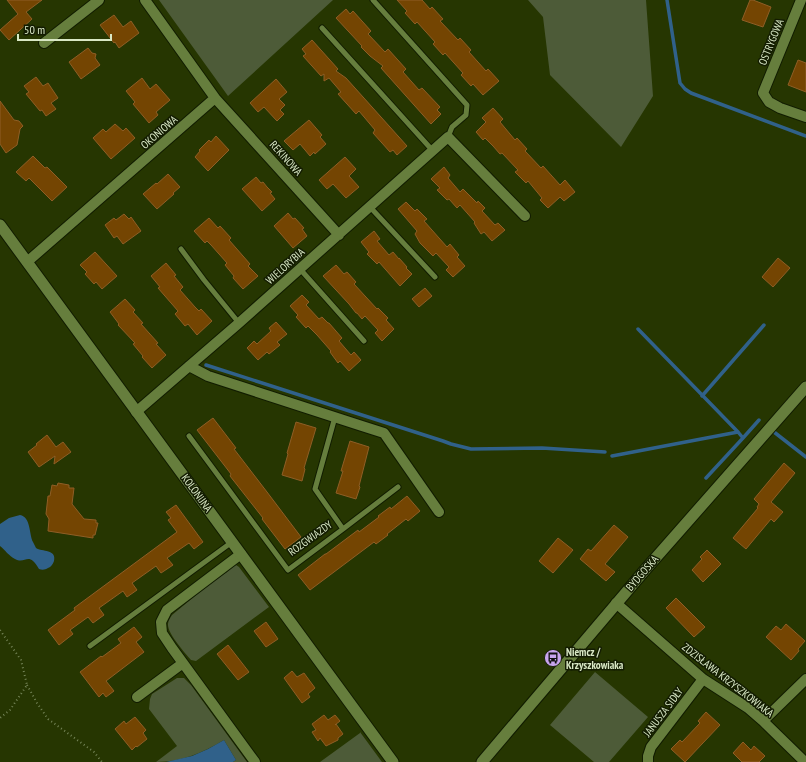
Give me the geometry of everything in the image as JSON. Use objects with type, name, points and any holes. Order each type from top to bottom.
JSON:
[{"type":"street","points":[[44,43],[99,0]]},
{"type":"street","points":[[145,0],[215,98]]},
{"type":"street","name":"OSTRYGOWA","points":[[801,0],[763,93],[770,102],[780,108],[806,117]]},
{"type":"street","name":"REKINOWA","points":[[215,98],[339,235]]},
{"type":"street","name":"OKONIOWA","points":[[27,262],[215,98]]},
{"type":"street","points":[[448,137],[525,216]]},
{"type":"street","name":"WIELORYBIA","points":[[136,412],[339,235],[448,137]]},
{"type":"street","name":"KOLONIJNA","points":[[0,225],[393,762]]},
{"type":"street","points":[[189,366],[208,376],[384,432],[439,512]]},
{"type":"street","name":"BYDGOSKA","points":[[482,762],[616,603],[806,386]]},
{"type":"street","points":[[241,554],[167,610],[161,622],[162,633],[256,762]]},
{"type":"street","name":"ZDZISŁAWA KRZYSZKOWIAKA","points":[[616,603],[703,679],[748,708],[805,762]]},
{"type":"street","points":[[137,697],[183,663]]},
{"type":"street","name":"JANUSZA SIDŁY","points":[[648,762],[651,747],[703,679]]},
{"type":"street","points":[[763,721],[806,679]]},
{"type":"lane","points":[[373,0],[467,105],[466,115],[452,128],[448,137]]},
{"type":"lane","points":[[322,28],[433,150]]},
{"type":"lane","points":[[370,207],[435,277]]},
{"type":"lane","points":[[181,249],[239,323]]},
{"type":"lane","points":[[300,269],[364,341]]},
{"type":"lane","name":"ROZGWIAZDY","points":[[189,436],[288,570],[343,529],[315,490],[335,417]]},
{"type":"lane","points":[[343,529],[398,487]]},
{"type":"lane","points":[[90,646],[232,542]]},
{"type":"path","points":[[0,630],[21,660],[27,685],[37,704],[48,719],[94,752],[102,762]]},
{"type":"path","points":[[0,718],[10,710],[27,685]]},
{"type":"green space","points":[[159,0],[333,0],[228,96]]},
{"type":"green space","points":[[528,0],[646,0],[653,96],[621,147],[550,75],[543,17]]},
{"type":"green space","points":[[236,565],[269,607],[196,661],[191,660],[170,632],[168,628],[169,620],[172,615],[213,581],[227,572],[232,566]]},
{"type":"green space","points":[[595,672],[648,717],[609,762],[594,762],[550,725]]},
{"type":"green space","points":[[177,678],[184,678],[191,685],[247,762],[233,762],[236,760],[224,740],[191,756],[165,762],[156,762],[177,746],[149,709],[150,699],[152,694]]},
{"type":"green space","points":[[360,733],[382,762],[320,762]]},
{"type":"water","points":[[20,515],[24,516],[28,522],[36,548],[53,554],[54,561],[49,568],[39,569],[32,560],[29,559],[15,559],[0,546],[0,524],[9,518]]},
{"type":"water","points":[[224,740],[236,760],[233,762],[166,762],[192,756]]},
{"type":"building","points":[[7,0],[42,0],[26,12],[32,19],[9,40],[0,30],[18,14]]},
{"type":"building","points":[[397,0],[422,0],[430,9],[432,7],[443,19],[440,21],[458,40],[460,38],[471,50],[469,52],[486,71],[488,69],[499,81],[483,95],[473,84],[471,86],[461,75],[463,73],[445,53],[443,55],[433,44],[435,42],[417,22],[415,24],[405,13],[407,11]]},
{"type":"building","points":[[750,0],[771,7],[763,27],[742,20]]},
{"type":"building","points":[[346,9],[350,14],[353,11],[371,31],[368,34],[385,52],[388,49],[406,69],[403,72],[419,90],[422,88],[440,107],[437,110],[441,114],[431,124],[381,68],[383,66],[361,47],[362,46],[336,18]]},
{"type":"building","points":[[114,15],[123,27],[131,21],[139,33],[119,48],[100,25]]},
{"type":"building","points":[[312,40],[338,69],[336,71],[346,78],[407,146],[397,155],[393,150],[390,152],[373,133],[375,130],[359,111],[356,114],[338,94],[341,92],[329,78],[324,81],[324,74],[321,76],[303,56],[306,54],[302,49]]},
{"type":"building","points":[[88,48],[92,53],[96,54],[95,58],[100,65],[81,79],[69,62]]},
{"type":"building","points":[[798,60],[806,63],[806,92],[788,85]]},
{"type":"building","points":[[36,77],[43,86],[48,83],[58,98],[51,103],[56,109],[46,116],[26,94],[29,92],[24,86]]},
{"type":"building","points":[[142,78],[150,89],[156,84],[170,100],[156,112],[158,115],[149,123],[133,104],[135,102],[126,91]]},
{"type":"building","points":[[276,79],[287,92],[279,99],[285,105],[280,110],[284,114],[277,121],[264,107],[258,112],[250,103]]},
{"type":"building","points":[[0,101],[14,120],[19,121],[23,126],[20,129],[17,145],[6,153],[0,144]]},
{"type":"building","points":[[493,108],[503,119],[500,122],[515,140],[517,138],[527,149],[525,151],[541,168],[543,166],[560,185],[565,180],[575,192],[564,201],[560,197],[548,208],[540,200],[542,198],[528,181],[526,183],[515,172],[518,170],[502,153],[500,154],[485,138],[483,140],[476,132],[486,122],[482,118]]},
{"type":"building","points":[[309,120],[322,135],[320,137],[326,144],[315,154],[314,152],[310,156],[300,144],[293,150],[284,141]]},
{"type":"building","points":[[115,124],[123,131],[126,128],[135,138],[111,159],[93,138],[103,129],[106,132]]},
{"type":"building","points":[[216,136],[229,150],[208,171],[195,157],[200,151],[199,150],[209,140],[211,142]]},
{"type":"building","points":[[33,156],[45,168],[47,167],[67,187],[52,201],[29,178],[26,181],[16,172]]},
{"type":"building","points":[[345,157],[356,169],[349,176],[359,187],[346,198],[333,184],[327,189],[319,180]]},
{"type":"building","points":[[444,167],[450,175],[448,178],[460,192],[463,189],[477,203],[478,201],[485,208],[482,211],[495,225],[498,223],[505,230],[492,241],[484,232],[481,234],[474,223],[475,222],[460,205],[457,208],[449,199],[447,200],[437,190],[440,188],[431,179]]},
{"type":"building","points":[[168,174],[180,187],[157,209],[143,194]]},
{"type":"building","points":[[256,177],[272,192],[270,193],[275,199],[262,211],[242,189]]},
{"type":"building","points":[[406,202],[415,211],[417,209],[427,219],[424,221],[447,247],[450,244],[459,255],[457,257],[465,266],[453,277],[446,270],[449,267],[436,253],[433,256],[420,243],[415,234],[417,231],[398,209]]},
{"type":"building","points":[[288,213],[304,228],[302,229],[307,236],[293,248],[274,226]]},
{"type":"building","points":[[124,214],[129,219],[131,217],[141,231],[123,244],[117,236],[114,238],[105,225],[114,218],[116,220]]},
{"type":"building","points":[[209,218],[218,228],[220,226],[231,238],[229,240],[250,264],[248,266],[258,276],[243,289],[233,278],[234,276],[225,265],[227,263],[207,241],[205,243],[194,231]]},
{"type":"building","points":[[374,231],[380,239],[377,241],[389,255],[393,252],[412,274],[400,286],[379,262],[377,264],[367,254],[369,252],[361,242]]},
{"type":"building","points":[[95,252],[117,276],[102,289],[96,282],[94,284],[85,274],[87,272],[80,265]]},
{"type":"building","points":[[778,258],[790,268],[773,287],[762,277]]},
{"type":"building","points":[[166,263],[176,275],[174,276],[183,287],[180,290],[199,311],[201,309],[212,321],[197,335],[188,324],[185,326],[175,314],[178,311],[158,288],[160,287],[151,276]]},
{"type":"building","points":[[336,265],[344,274],[347,272],[356,282],[354,284],[377,309],[378,308],[388,318],[386,320],[394,329],[382,341],[375,333],[378,330],[365,316],[362,319],[323,276]]},
{"type":"building","points":[[425,288],[432,296],[419,307],[412,299]]},
{"type":"building","points":[[302,295],[309,302],[306,305],[319,319],[322,317],[342,338],[339,341],[351,355],[354,352],[361,360],[349,371],[340,361],[338,363],[330,352],[331,351],[317,335],[308,326],[306,328],[296,317],[298,315],[290,306]]},
{"type":"building","points":[[125,299],[135,310],[133,312],[143,323],[141,324],[158,343],[156,344],[166,355],[152,368],[133,344],[135,343],[118,325],[119,324],[110,312]]},
{"type":"building","points":[[276,322],[287,334],[277,342],[280,345],[269,354],[267,352],[258,360],[247,348],[254,341],[257,344],[271,331],[269,328]]},
{"type":"building","points":[[213,418],[236,448],[234,449],[301,537],[285,549],[197,430]]},
{"type":"building","points":[[296,422],[316,428],[304,468],[302,481],[282,475]]},
{"type":"building","points":[[47,435],[56,447],[63,442],[71,452],[54,464],[55,456],[39,467],[28,452]]},
{"type":"building","points":[[350,441],[369,447],[356,499],[336,493]]},
{"type":"building","points":[[784,463],[795,473],[771,502],[783,512],[774,522],[771,519],[746,549],[733,538],[758,508],[757,507],[759,504],[754,499]]},
{"type":"building","points":[[58,483],[69,485],[69,488],[74,488],[72,504],[84,519],[96,520],[96,523],[98,523],[93,538],[48,531],[49,519],[46,514],[48,496],[50,496],[52,485],[57,486]]},
{"type":"building","points":[[407,496],[420,511],[408,521],[406,519],[376,544],[374,542],[310,590],[298,575],[358,530],[359,532],[390,507],[391,509]]},
{"type":"building","points":[[176,505],[203,542],[194,549],[189,543],[167,558],[173,565],[161,573],[156,566],[132,583],[137,590],[127,597],[123,591],[99,608],[104,615],[93,623],[88,617],[70,630],[73,634],[59,645],[48,630],[75,610],[74,608],[177,532],[168,520],[171,518],[166,512]]},
{"type":"building","points":[[614,525],[628,537],[605,564],[615,572],[606,581],[580,559],[588,549],[591,551]]},
{"type":"building","points":[[558,538],[573,550],[553,573],[539,561]]},
{"type":"building","points":[[707,550],[721,564],[703,582],[692,570],[702,559],[700,557]]},
{"type":"building","points":[[676,598],[705,627],[694,637],[666,608]]},
{"type":"building","points":[[266,622],[278,639],[266,647],[254,631]]},
{"type":"building","points":[[786,624],[805,641],[791,660],[766,637],[776,626],[781,630]]},
{"type":"building","points":[[134,627],[142,637],[136,642],[144,652],[106,681],[114,691],[106,697],[103,693],[99,697],[80,672],[121,643],[118,639]]},
{"type":"building","points":[[228,645],[249,672],[238,680],[217,654]]},
{"type":"building","points":[[292,671],[297,677],[304,673],[315,688],[308,694],[310,697],[302,703],[284,678]]},
{"type":"building","points":[[706,712],[720,725],[685,762],[671,749],[680,740],[682,742],[700,723],[698,721]]},
{"type":"building","points":[[324,715],[328,720],[335,715],[340,721],[336,724],[343,734],[338,738],[338,740],[326,746],[320,738],[318,741],[312,732],[316,730],[312,724]]},
{"type":"building","points":[[135,717],[146,730],[143,733],[147,739],[132,750],[115,729],[124,721],[126,724]]},
{"type":"building","points":[[743,742],[751,750],[754,746],[765,756],[759,762],[742,762],[733,753]]},
{"type":"waterway","points":[[667,0],[680,83],[685,89],[691,93],[806,136]]},
{"type":"waterway","points":[[702,396],[764,325]]},
{"type":"waterway","points":[[638,329],[738,432]]},
{"type":"waterway","points":[[206,365],[451,444],[471,449],[542,448],[605,452]]},
{"type":"waterway","points":[[612,456],[738,432],[743,438],[759,420]]},
{"type":"waterway","points":[[774,432],[806,457]]},
{"type":"waterway","points":[[706,478],[743,438]]},
{"type":"place","name":"Niemcz / Krzyszkowiaka","points":[[553,658]]}]
